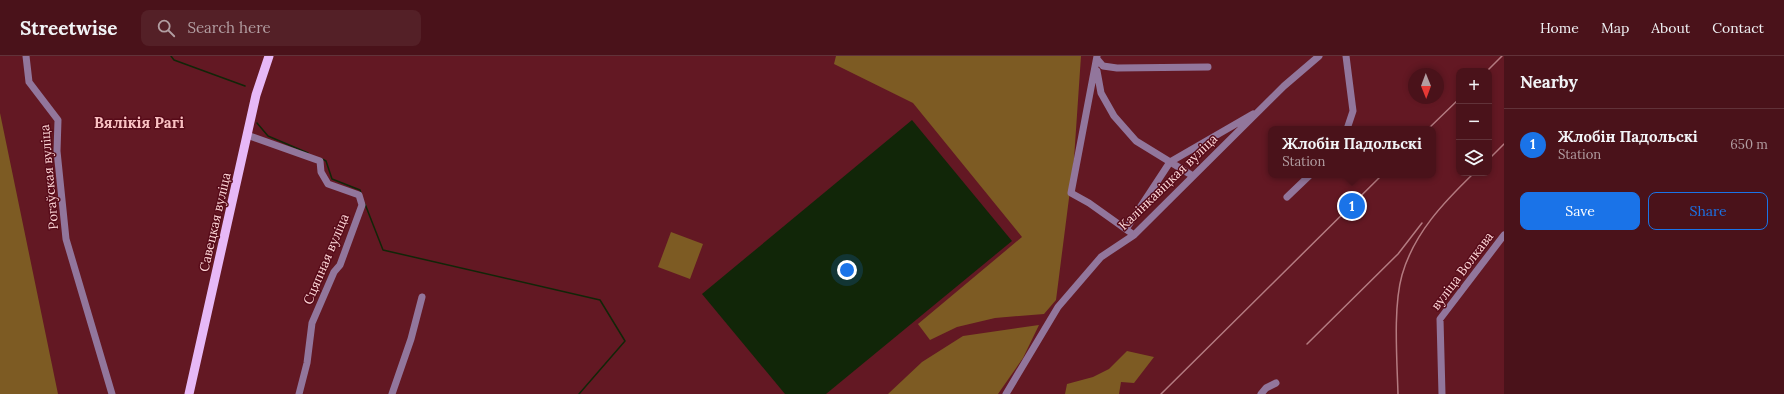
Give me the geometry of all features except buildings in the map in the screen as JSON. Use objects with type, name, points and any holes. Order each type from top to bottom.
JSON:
[{"type":"main road","name":"Савецкая вуліца","points":[[189,394],[256,95],[269,56]]},
{"type":"street","name":"Рогаўская вуліца","points":[[26,56],[29,82],[58,120],[57,151],[66,239],[112,394]]},
{"type":"street","name":"Калінкавіцкая вуліца","points":[[1006,394],[1058,307],[1101,257],[1134,235],[1261,108],[1319,56]]},
{"type":"street","points":[[1346,56],[1353,111],[1348,126]]},
{"type":"street","points":[[1097,58],[1103,66],[1117,68],[1208,67]]},
{"type":"street","points":[[1097,58],[1071,193],[1089,203],[1134,235]]},
{"type":"street","points":[[1096,67],[1101,93],[1114,116],[1136,141],[1193,176]]},
{"type":"street","points":[[1126,229],[1170,162],[1261,108]]},
{"type":"street","name":"Сцяпная вуліца","points":[[247,135],[320,161],[321,172],[328,184],[359,196],[362,205],[340,265],[334,272],[312,323],[307,363],[299,394]]},
{"type":"street","points":[[1287,197],[1307,178]]},
{"type":"street","name":"вуліца Волкава","points":[[1442,394],[1440,319],[1504,235]]},
{"type":"street","points":[[392,394],[411,339],[422,297]]},
{"type":"street","points":[[1261,394],[1266,388],[1276,383]]},
{"type":"shaded area","points":[[836,56],[1081,56],[1074,159],[1056,300],[1044,314],[995,318],[957,327],[930,340],[918,324],[1022,237],[913,103],[834,64]]},
{"type":"shaded area","points":[[0,113],[58,394],[0,394]]},
{"type":"shaded area","points":[[912,120],[1012,241],[826,394],[785,394],[702,294]]},
{"type":"shaded area","points":[[671,232],[703,244],[690,279],[658,267]]},
{"type":"shaded area","points":[[1039,325],[1023,358],[998,394],[888,394],[922,362],[963,336]]},
{"type":"shaded area","points":[[1127,351],[1154,357],[1134,383],[1121,382],[1119,394],[1065,394],[1067,384],[1093,377],[1109,369]]},
{"type":"waterway","points":[[171,56],[174,60],[245,86]]},
{"type":"waterway","points":[[257,123],[268,136],[308,153]]},
{"type":"waterway","points":[[322,159],[326,161],[332,179],[360,190],[361,193]]},
{"type":"waterway","points":[[365,204],[383,250],[600,300],[625,341],[579,394]]},
{"type":"railway","points":[[1490,68],[1502,56]]},
{"type":"railway","points":[[1431,126],[1456,102]]},
{"type":"railway","points":[[1492,156],[1504,144]]},
{"type":"railway","points":[[1398,394],[1396,349],[1397,302],[1402,275],[1407,260],[1414,245],[1431,219],[1471,176]]},
{"type":"railway","points":[[1161,394],[1379,178]]},
{"type":"railway","points":[[1307,344],[1398,254],[1422,223]]},
{"type":"place","name":"Жлобін Падольскі","points":[[1352,206]]},
{"type":"district","name":"Вялікія Рагі","points":[[139,122]]}]
